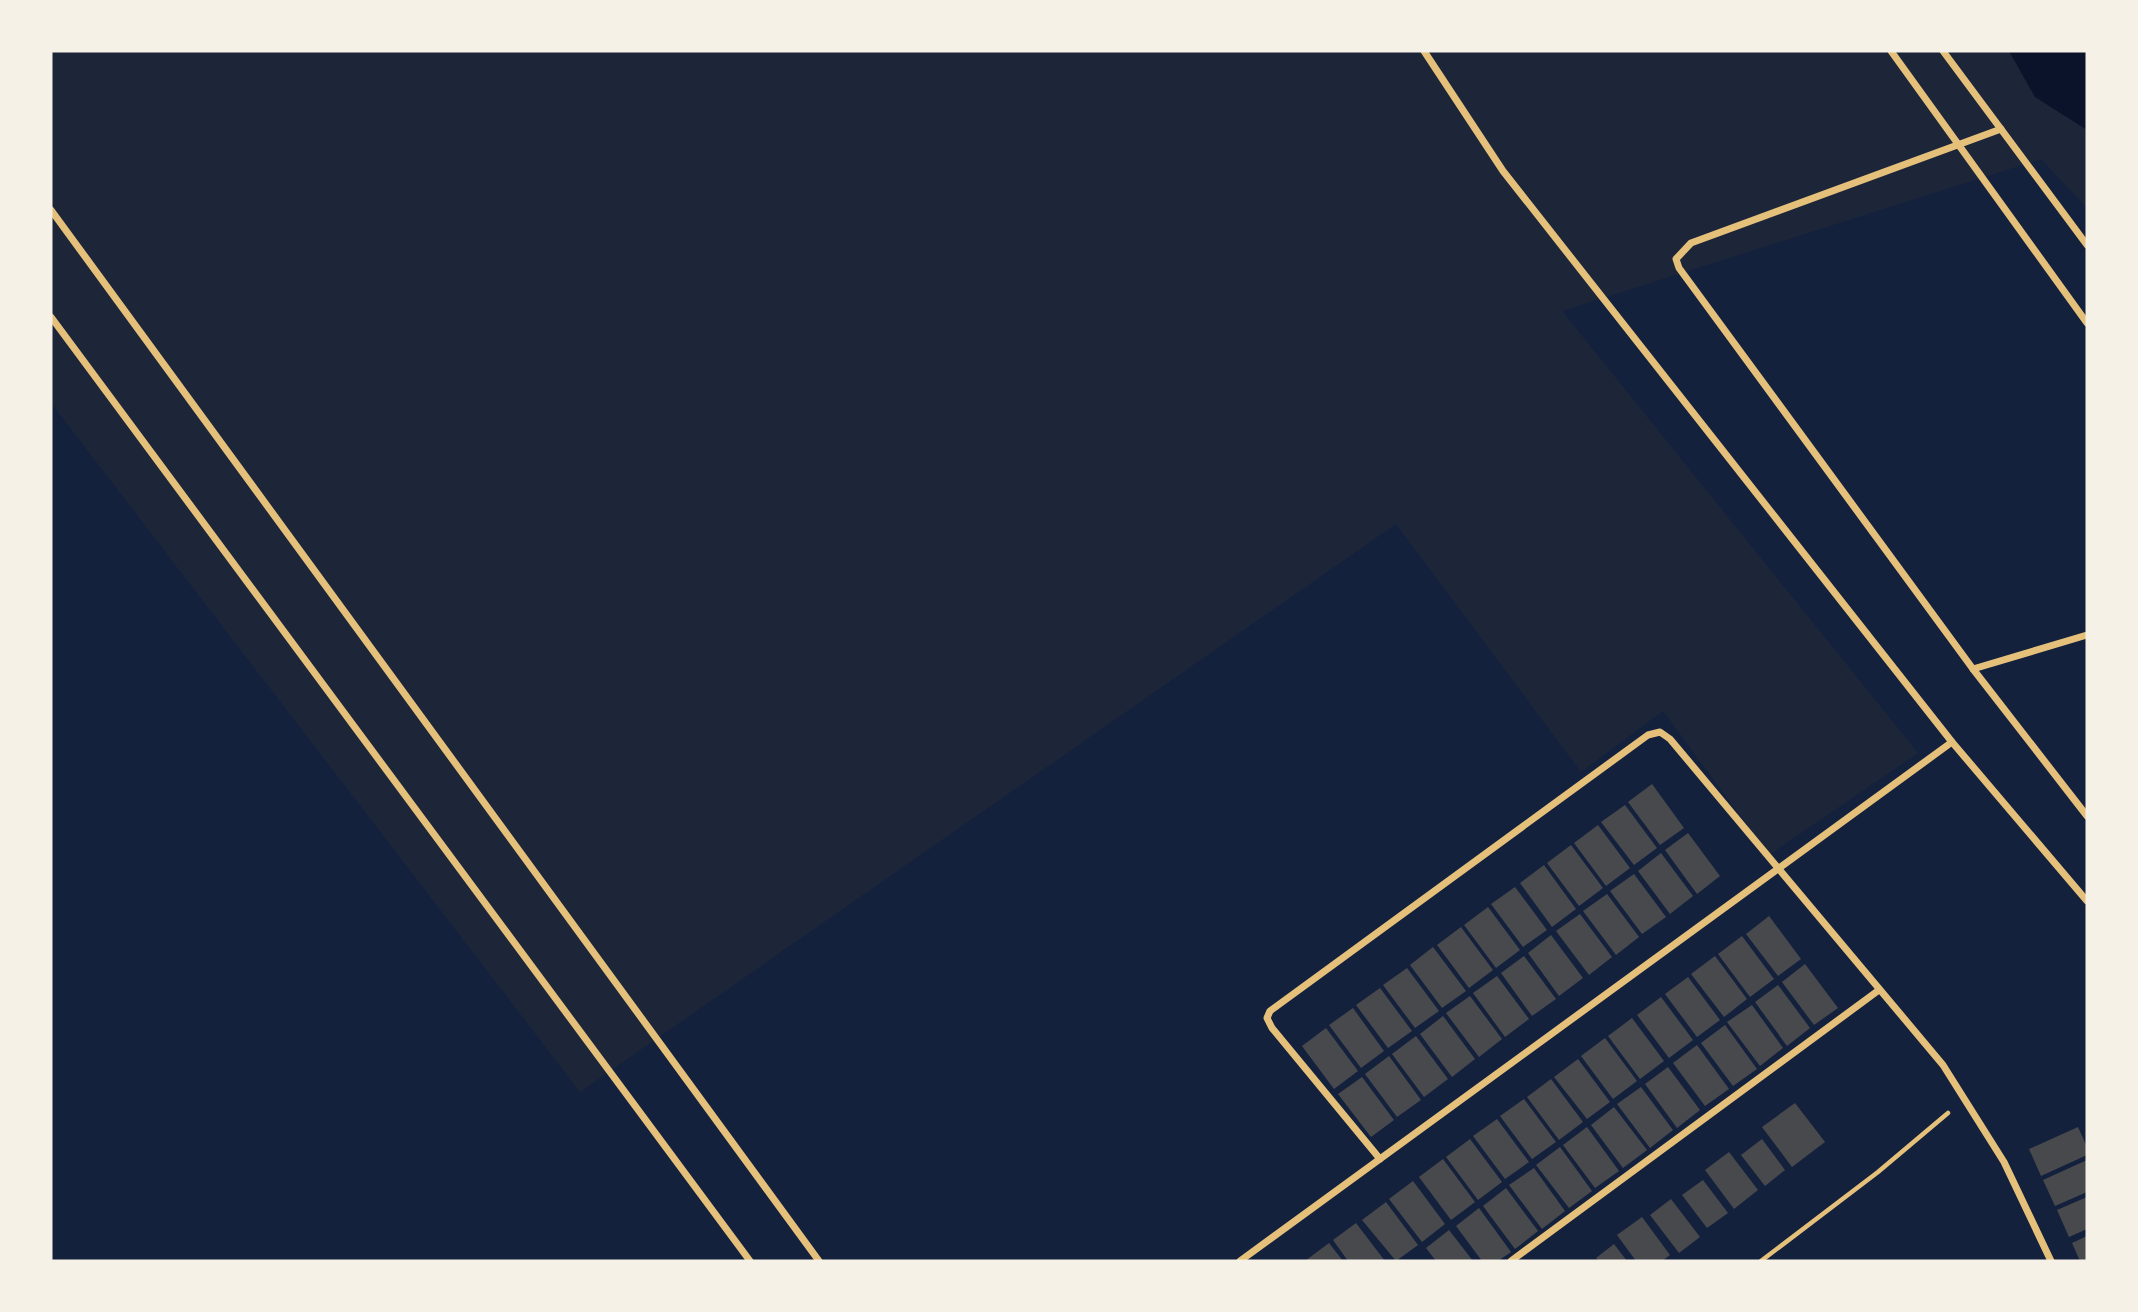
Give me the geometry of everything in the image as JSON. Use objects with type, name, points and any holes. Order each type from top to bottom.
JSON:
[{"type":"street","points":[[1424,51],[1503,171],[1952,742],[2087,901]]},
{"type":"street","points":[[1891,51],[2087,323]]},
{"type":"street","points":[[1943,51],[2087,245]]},
{"type":"street","points":[[2001,129],[1691,243],[1676,258],[1679,268],[1973,669],[2087,816]]},
{"type":"street","points":[[51,210],[819,1261]]},
{"type":"street","points":[[51,317],[750,1261]]},
{"type":"street","points":[[1973,669],[2087,635]]},
{"type":"street","points":[[1380,1159],[1272,1028],[1267,1018],[1270,1011],[1648,735],[1660,732],[1670,739],[1780,867],[1943,1065],[2004,1162],[2051,1261]]},
{"type":"street","points":[[1240,1261],[1952,742]]},
{"type":"street","points":[[1511,1261],[1879,990]]},
{"type":"path","points":[[1761,1261],[1878,1172],[1964,1098]]},
{"type":"shaded area","points":[[51,51],[2087,51],[2087,208],[2041,159],[1562,311],[1918,753],[1769,855],[1663,711],[1581,772],[1396,524],[580,1092],[51,403]]},
{"type":"shaded area","points":[[2009,51],[2087,51],[2087,130],[2035,97]]},
{"type":"building","points":[[1652,784],[1684,828],[1660,845],[1628,802]]},
{"type":"building","points":[[1625,805],[1657,848],[1634,865],[1601,822]]},
{"type":"building","points":[[1598,825],[1630,868],[1606,886],[1574,843]]},
{"type":"building","points":[[1688,833],[1720,876],[1697,894],[1665,850]]},
{"type":"building","points":[[1571,845],[1603,888],[1579,906],[1547,863]]},
{"type":"building","points":[[1661,853],[1693,896],[1670,914],[1638,871]]},
{"type":"building","points":[[1544,865],[1576,909],[1552,927],[1520,883]]},
{"type":"building","points":[[1634,874],[1666,917],[1642,934],[1610,891]]},
{"type":"building","points":[[1515,887],[1547,930],[1523,947],[1491,904]]},
{"type":"building","points":[[1607,894],[1639,937],[1616,955],[1583,911]]},
{"type":"building","points":[[1488,907],[1520,950],[1496,968],[1464,925]]},
{"type":"building","points":[[1580,914],[1612,957],[1589,975],[1556,931]]},
{"type":"building","points":[[1769,916],[1801,959],[1778,976],[1746,934]]},
{"type":"building","points":[[1461,927],[1493,970],[1469,988],[1437,945]]},
{"type":"building","points":[[1551,935],[1583,978],[1559,996],[1528,953]]},
{"type":"building","points":[[1742,936],[1774,979],[1750,997],[1718,954]]},
{"type":"building","points":[[1433,947],[1466,991],[1442,1008],[1410,965]]},
{"type":"building","points":[[1524,956],[1556,999],[1532,1016],[1501,973]]},
{"type":"building","points":[[1715,956],[1747,999],[1724,1017],[1691,974]]},
{"type":"building","points":[[1805,964],[1838,1008],[1814,1025],[1782,982]]},
{"type":"building","points":[[1407,968],[1439,1011],[1415,1028],[1383,985]]},
{"type":"building","points":[[1497,976],[1529,1019],[1505,1037],[1473,993]]},
{"type":"building","points":[[1688,977],[1720,1020],[1697,1037],[1665,994]]},
{"type":"building","points":[[1778,985],[1810,1028],[1787,1046],[1755,1002]]},
{"type":"building","points":[[1380,988],[1412,1031],[1388,1048],[1356,1005]]},
{"type":"building","points":[[1470,996],[1502,1039],[1479,1057],[1446,1013]]},
{"type":"building","points":[[1661,997],[1693,1040],[1669,1058],[1637,1015]]},
{"type":"building","points":[[1752,1005],[1783,1048],[1760,1066],[1727,1022]]},
{"type":"building","points":[[1353,1008],[1384,1051],[1361,1068],[1329,1025]]},
{"type":"building","points":[[1443,1016],[1475,1059],[1452,1077],[1420,1034]]},
{"type":"building","points":[[1632,1018],[1664,1061],[1640,1079],[1608,1036]]},
{"type":"building","points":[[1725,1025],[1757,1069],[1733,1086],[1701,1043]]},
{"type":"building","points":[[1326,1028],[1358,1071],[1334,1089],[1302,1046]]},
{"type":"building","points":[[1416,1036],[1448,1079],[1424,1097],[1392,1054]]},
{"type":"building","points":[[1605,1038],[1637,1081],[1613,1099],[1581,1056]]},
{"type":"building","points":[[1697,1045],[1729,1089],[1705,1106],[1673,1063]]},
{"type":"building","points":[[1389,1056],[1421,1100],[1397,1117],[1365,1074]]},
{"type":"building","points":[[1578,1059],[1610,1102],[1587,1119],[1554,1077]]},
{"type":"building","points":[[1668,1067],[1700,1110],[1677,1128],[1645,1084]]},
{"type":"building","points":[[1362,1077],[1394,1120],[1371,1137],[1338,1094]]},
{"type":"building","points":[[1551,1079],[1583,1122],[1559,1140],[1527,1097]]},
{"type":"building","points":[[1641,1087],[1673,1130],[1650,1148],[1617,1104]]},
{"type":"building","points":[[1524,1099],[1556,1142],[1532,1159],[1500,1116]]},
{"type":"building","points":[[1795,1103],[1825,1142],[1792,1167],[1762,1127]]},
{"type":"building","points":[[1614,1107],[1647,1150],[1623,1168],[1591,1125]]},
{"type":"building","points":[[1497,1119],[1529,1162],[1505,1179],[1473,1136]]},
{"type":"building","points":[[1587,1127],[1619,1171],[1595,1188],[1563,1145]]},
{"type":"building","points":[[2078,1127],[2087,1147],[2087,1155],[2041,1176],[2029,1149]]},
{"type":"building","points":[[1470,1139],[1502,1182],[1478,1200],[1446,1157]]},
{"type":"building","points":[[1762,1139],[1785,1170],[1765,1186],[1741,1155]]},
{"type":"building","points":[[1560,1147],[1592,1191],[1569,1208],[1536,1165]]},
{"type":"building","points":[[1729,1152],[1758,1190],[1734,1209],[1705,1170]]},
{"type":"building","points":[[1443,1159],[1475,1202],[1451,1220],[1419,1177]]},
{"type":"building","points":[[2087,1160],[2087,1192],[2055,1206],[2043,1180]]},
{"type":"building","points":[[1534,1168],[1565,1211],[1542,1229],[1509,1185]]},
{"type":"building","points":[[1703,1180],[1728,1213],[1707,1228],[1682,1195]]},
{"type":"building","points":[[1413,1181],[1445,1224],[1422,1242],[1389,1199]]},
{"type":"building","points":[[1506,1188],[1538,1231],[1515,1249],[1483,1206]]},
{"type":"building","points":[[2087,1197],[2087,1229],[2069,1237],[2057,1210]]},
{"type":"building","points":[[1671,1199],[1700,1237],[1679,1253],[1650,1215]]},
{"type":"building","points":[[1386,1202],[1418,1245],[1396,1261],[1362,1220]]},
{"type":"building","points":[[1479,1208],[1511,1252],[1498,1261],[1482,1261],[1456,1226]]},
{"type":"building","points":[[1642,1217],[1670,1255],[1662,1261],[1636,1261],[1617,1235]]},
{"type":"building","points":[[1356,1223],[1385,1261],[1348,1261],[1333,1240]]},
{"type":"building","points":[[1449,1230],[1473,1261],[1436,1261],[1426,1248]]},
{"type":"building","points":[[2087,1236],[2087,1261],[2080,1261],[2072,1243]]},
{"type":"building","points":[[1329,1243],[1343,1261],[1305,1261]]},
{"type":"building","points":[[1614,1244],[1627,1261],[1599,1261],[1596,1258]]}]
